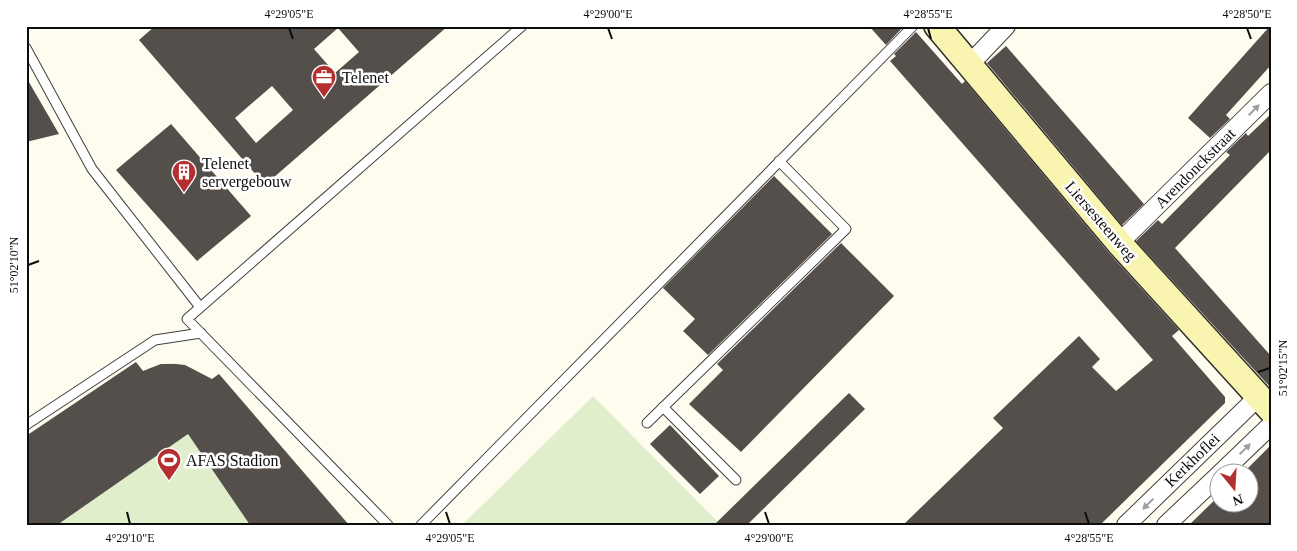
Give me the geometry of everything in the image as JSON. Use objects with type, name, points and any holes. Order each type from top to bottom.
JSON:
[{"type":"main road","name":"Liersesteenweg","points":[[937,26],[1119,243],[1264,404]]},
{"type":"street","points":[[969,64],[996,30]]},
{"type":"street","name":"Arendonckstraat","points":[[1119,243],[1271,93]]},
{"type":"street","name":"Kerkhoflei","points":[[1126,525],[1264,404]]},
{"type":"street","name":"Kerkhoflei","points":[[1230,464],[1271,425]]},
{"type":"street","name":"Kerkhoflei","points":[[1166,525],[1210,483]]},
{"type":"lane","points":[[388,525],[187,319],[522,26]]},
{"type":"lane","points":[[422,525],[913,26]]},
{"type":"lane","points":[[26,48],[92,170],[200,307]]},
{"type":"lane","points":[[646,423],[846,229],[779,161]]},
{"type":"lane","points":[[26,426],[155,340],[201,334]]},
{"type":"lane","points":[[663,407],[736,480]]},
{"type":"green space","name":"AFAS Stadion","points":[[136,362],[143,371],[162,364],[182,365],[199,372],[209,381],[219,374],[349,525],[26,525],[26,437]]},
{"type":"green space","points":[[593,396],[721,525],[462,525]]},
{"type":"building","name":"Telenet","points":[[155,26],[448,26],[265,185],[139,40]],"holes":[[[338,28],[359,52],[335,73],[314,49]],[[272,86],[293,110],[256,143],[235,118]]]},
{"type":"building","points":[[869,26],[904,26],[886,45]]},
{"type":"building","points":[[1270,26],[1271,65],[1226,115],[1230,119],[1210,138],[1188,118]]},
{"type":"building","points":[[916,32],[962,84],[965,81],[1108,252],[1179,330],[1172,336],[1225,397],[1225,403],[1100,525],[903,525],[1003,428],[993,418],[1079,336],[1100,359],[1092,367],[1116,391],[1153,360],[890,61],[896,56],[894,54]]},
{"type":"building","points":[[1006,46],[1144,204],[1122,225],[987,63]]},
{"type":"building","points":[[26,77],[59,134],[26,142]]},
{"type":"building","points":[[1271,114],[1271,150],[1175,248],[1271,356],[1271,388],[1136,241],[1158,220],[1162,224],[1230,155],[1226,152],[1246,133],[1248,136]]},
{"type":"building","name":"Telenet servergebouw","points":[[171,124],[251,216],[197,261],[116,170]]},
{"type":"building","points":[[774,176],[832,234],[708,355],[683,331],[695,319],[663,288]]},
{"type":"building","points":[[841,243],[894,296],[741,452],[689,404],[723,370],[717,364]]},
{"type":"building","name":"AFAS Stadion","points":[[136,362],[143,371],[161,364],[176,364],[185,365],[212,379],[219,374],[349,525],[250,525],[188,434],[57,525],[26,525],[26,436]]},
{"type":"building","points":[[849,393],[865,409],[747,525],[714,525]]},
{"type":"building","points":[[670,425],[719,476],[700,494],[650,444]]},
{"type":"building","points":[[1271,445],[1271,525],[1189,525],[1210,505],[1210,514],[1260,514],[1260,464],[1252,464]]},
{"type":"place","name":"Telenet","points":[[324,98]]},
{"type":"place","name":"Telenet servergebouw","points":[[184,193]]},
{"type":"place","name":"AFAS Stadion","points":[[169,481]]}]
